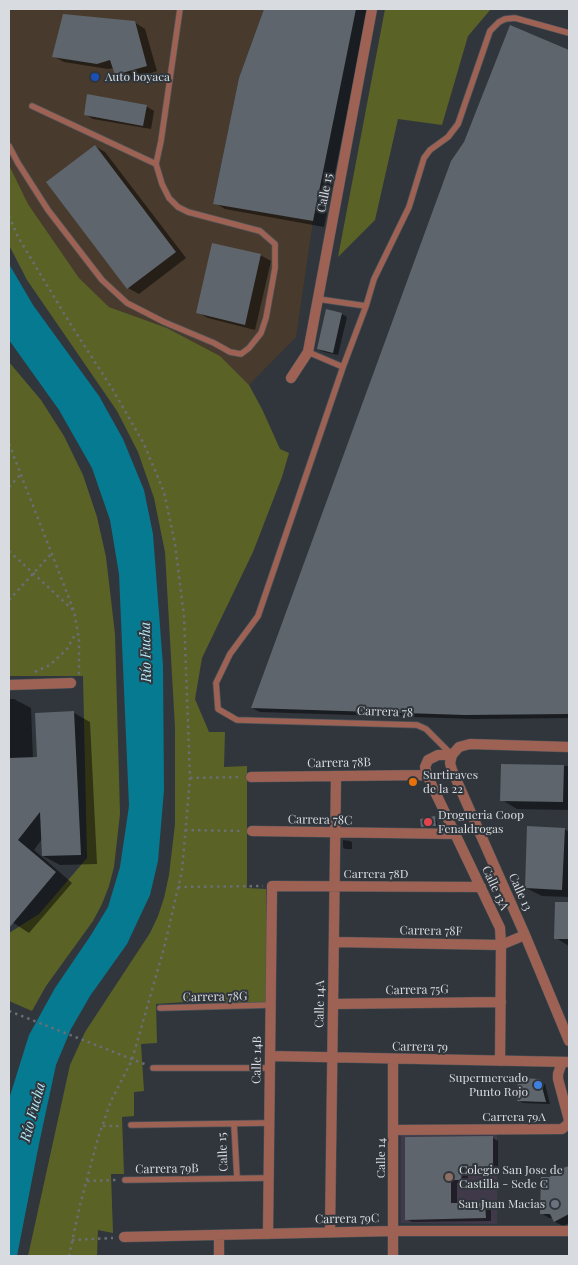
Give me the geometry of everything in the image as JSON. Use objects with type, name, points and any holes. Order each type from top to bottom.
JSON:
[{"type":"street","name":"Calle 15","points":[[291,378],[308,352],[372,9]]},
{"type":"street","points":[[9,685],[75,681]]},
{"type":"street","points":[[427,775],[425,767],[428,760],[438,755],[452,755],[459,748],[470,744],[569,746]]},
{"type":"street","name":"Calle 13","points":[[452,755],[450,762],[452,770],[526,935],[569,1041]]},
{"type":"street","name":"Carrera 78B","points":[[250,777],[427,775]]},
{"type":"street","name":"Calle 13A","points":[[427,775],[500,928],[500,1061]]},
{"type":"street","name":"Calle 14A","points":[[330,1232],[336,776]]},
{"type":"street","name":"Carrera 78C","points":[[252,831],[455,834]]},
{"type":"street","name":"Carrera 78D","points":[[272,886],[481,887]]},
{"type":"street","name":"Calle 14B","points":[[268,1234],[272,886]]},
{"type":"street","name":"Carrera 78F","points":[[334,942],[501,945],[526,935]]},
{"type":"street","name":"Carrera 75G","points":[[333,1004],[501,1002]]},
{"type":"street","name":"Carrera 79","points":[[270,1056],[566,1062]]},
{"type":"street","name":"Calle 14","points":[[393,1059],[393,1256]]},
{"type":"street","name":"Carrera 79A","points":[[393,1130],[562,1129],[568,1124],[569,1120],[558,1074],[566,1062]]},
{"type":"street","name":"Carrera 79C","points":[[124,1237],[393,1230],[569,1231]]},
{"type":"street","points":[[219,1235],[219,1256]]},
{"type":"lane","points":[[9,146],[48,210],[102,280],[127,303],[230,352],[241,354],[249,348],[261,333],[266,318],[275,268],[276,244],[260,231],[188,212],[178,207],[169,198],[162,184],[156,164],[161,142],[178,9]]},
{"type":"lane","points":[[308,352],[342,367],[366,306],[374,279],[409,207],[424,158],[430,150],[448,137],[458,124],[490,31],[499,22],[515,18],[569,33]]},
{"type":"lane","points":[[32,106],[156,164]]},
{"type":"lane","points":[[318,299],[366,306]]},
{"type":"lane","name":"Carrera 78","points":[[342,367],[258,616],[230,654],[216,683],[218,709],[237,720],[417,725],[426,729],[452,755]]},
{"type":"lane","name":"Carrera 78G","points":[[160,1008],[270,1006]]},
{"type":"lane","points":[[153,1068],[270,1068]]},
{"type":"lane","points":[[131,1125],[269,1123]]},
{"type":"lane","name":"Calle 15","points":[[234,1124],[237,1178]]},
{"type":"lane","name":"Carrera 79B","points":[[125,1180],[269,1178]]},
{"type":"path","points":[[9,216],[18,237],[118,398],[144,444],[164,492],[175,544],[184,616],[190,778],[182,871],[164,948],[132,1060],[111,1101],[98,1138],[69,1256]]},
{"type":"path","points":[[9,444],[74,612],[79,639],[75,681]]},
{"type":"path","points":[[9,487],[21,474]]},
{"type":"path","points":[[9,551],[74,612]]},
{"type":"path","points":[[9,600],[51,554]]},
{"type":"path","points":[[29,675],[50,665],[67,649],[77,631]]},
{"type":"path","points":[[190,778],[250,777]]},
{"type":"path","points":[[186,830],[252,831]]},
{"type":"path","points":[[178,887],[272,886]]},
{"type":"path","points":[[9,1011],[153,1068]]},
{"type":"path","points":[[102,1126],[131,1125]]},
{"type":"path","points":[[86,1181],[125,1180]]},
{"type":"path","points":[[72,1240],[124,1237]]},
{"type":"shaded area","points":[[9,9],[264,9],[239,78],[213,203],[313,221],[296,337],[249,385],[220,356],[167,328],[109,307],[79,278],[28,204],[9,165]]},
{"type":"shaded area","name":"Colegio San Jose de Castilla - Sede C","points":[[401,1131],[497,1131],[497,1224],[401,1223]]},
{"type":"green space","points":[[385,9],[491,9],[468,36],[442,125],[398,119],[375,220],[338,257]]},
{"type":"green space","points":[[9,165],[28,204],[79,278],[109,307],[167,328],[220,356],[249,385],[280,449],[289,453],[282,477],[253,552],[202,658],[195,699],[209,732],[225,732],[224,767],[247,766],[247,888],[266,889],[266,1003],[185,1002],[156,1004],[157,1043],[141,1044],[144,1091],[134,1092],[134,1116],[122,1117],[124,1174],[111,1174],[113,1233],[98,1230],[97,1256],[28,1256],[70,1065],[85,1032],[150,933],[164,898],[169,875],[175,824],[175,728],[165,552],[154,498],[138,452],[117,411],[27,280],[9,245]]},
{"type":"green space","points":[[9,362],[41,400],[64,436],[83,475],[97,517],[106,557],[115,634],[120,814],[114,867],[102,904],[93,921],[46,986],[32,1011],[9,1001],[9,933],[39,914],[87,858],[83,676],[9,676]]},
{"type":"water","name":"Río Fucha","points":[[9,264],[33,305],[99,396],[123,439],[144,490],[153,534],[163,666],[164,790],[158,861],[150,895],[127,944],[90,996],[71,1029],[56,1065],[17,1256],[9,1256],[9,1099],[29,1035],[55,988],[108,907],[120,867],[129,806],[119,574],[110,520],[92,468],[59,410],[9,340]]},
{"type":"building","points":[[264,9],[356,9],[313,221],[213,204],[239,78]]},
{"type":"building","points":[[63,14],[135,21],[147,66],[115,75],[110,60],[97,64],[52,57]]},
{"type":"building","points":[[510,25],[569,50],[569,714],[465,715],[251,708],[451,161],[464,142]]},
{"type":"building","points":[[87,94],[147,105],[143,126],[84,115]]},
{"type":"building","points":[[95,145],[176,252],[127,289],[46,182]]},
{"type":"building","points":[[212,243],[261,254],[245,325],[196,313]]},
{"type":"building","points":[[326,309],[342,313],[333,353],[317,349]]},
{"type":"building","points":[[74,711],[81,855],[42,856],[40,812],[18,840],[56,872],[9,928],[9,758],[37,757],[35,713]]},
{"type":"building","points":[[501,764],[564,765],[563,802],[500,801]]},
{"type":"building","name":"Drogueria Coop Fenaldrogas","points":[[435,816],[436,826],[421,827],[420,819]]},
{"type":"building","points":[[527,826],[565,828],[562,890],[525,888]]},
{"type":"building","points":[[555,902],[569,902],[569,939],[554,939]]},
{"type":"building","points":[[518,1078],[540,1079],[546,1102],[517,1101]]},
{"type":"building","name":"Colegio San Jose de Castilla - Sede C","points":[[493,1136],[493,1168],[463,1167],[461,1180],[451,1180],[451,1203],[485,1203],[486,1218],[405,1220],[405,1137]]},
{"type":"building","name":"San Juan Macias","points":[[569,1166],[569,1214],[554,1222],[550,1214],[540,1214],[541,1177],[550,1177],[554,1171]]},
{"type":"place","name":"Auto boyaca","points":[[95,77]]},
{"type":"place","name":"Surtiraves de la 22","points":[[413,782]]},
{"type":"place","name":"Drogueria Coop Fenaldrogas","points":[[428,822]]},
{"type":"place","name":"Supermercado Punto Rojo","points":[[538,1085]]},
{"type":"place","name":"Colegio San Jose de Castilla - Sede C","points":[[449,1177]]},
{"type":"place","name":"San Juan Macias","points":[[555,1204]]}]
